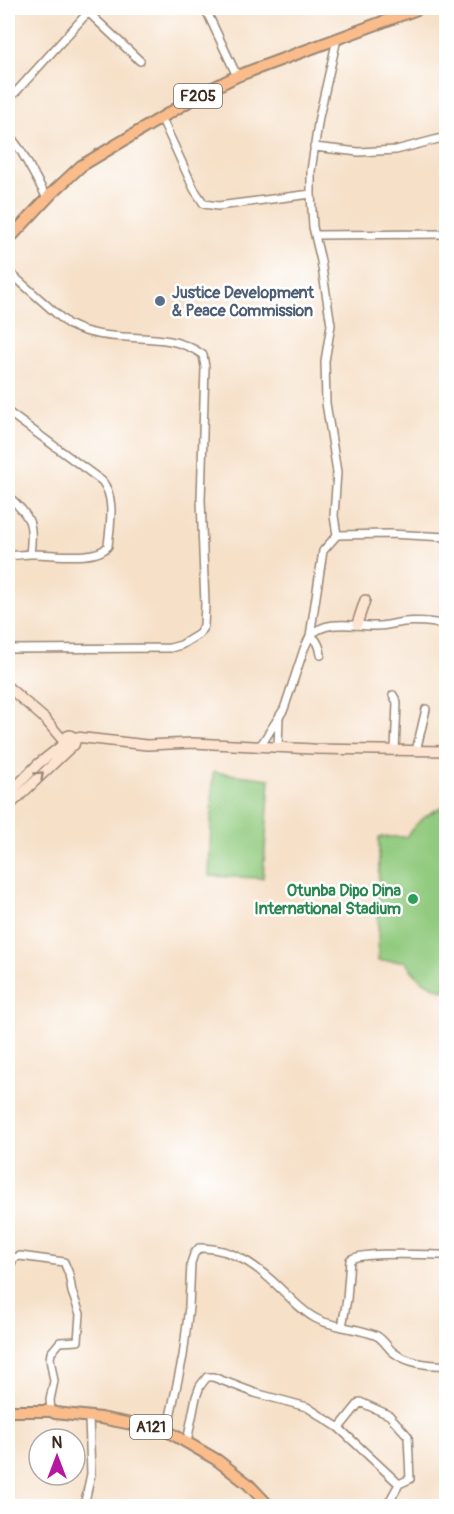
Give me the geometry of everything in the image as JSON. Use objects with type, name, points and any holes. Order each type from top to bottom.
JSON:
[{"type":"main road","name":"F205","points":[[8,240],[81,166],[161,117],[237,76],[337,39],[389,12],[420,8]]},
{"type":"main road","name":"A121","points":[[8,1411],[51,1411],[167,1431],[234,1473],[269,1506]]},
{"type":"street","points":[[216,8],[206,9],[237,76]]},
{"type":"street","points":[[15,93],[90,10],[140,61]]},
{"type":"street","points":[[337,39],[314,147],[311,194],[313,227],[331,325],[325,361],[326,403],[337,472],[334,516],[337,535]]},
{"type":"street","points":[[161,117],[194,189],[204,204],[218,206],[311,194]]},
{"type":"street","points":[[8,133],[21,151],[47,198]]},
{"type":"street","points":[[314,147],[359,152],[396,150],[447,137]]},
{"type":"street","points":[[315,235],[447,234]]},
{"type":"street","points":[[8,271],[68,324],[77,329],[95,335],[150,338],[192,347],[203,355],[206,367],[201,500],[205,604],[204,626],[199,634],[181,645],[170,648],[8,649]]},
{"type":"street","points":[[8,412],[102,482],[108,488],[111,499],[108,546],[104,551],[76,555],[8,555]]},
{"type":"street","points":[[8,496],[28,517],[32,535],[30,554]]},
{"type":"street","points":[[259,746],[284,709],[310,636],[322,551],[337,535],[390,534],[447,537]]},
{"type":"street","points":[[357,624],[365,600]]},
{"type":"street","points":[[310,636],[330,626],[357,624],[374,627],[405,621],[447,624]]},
{"type":"street","points":[[310,636],[318,643],[321,655]]},
{"type":"street","points":[[8,687],[45,719],[55,733],[70,740],[147,746],[193,743],[278,748],[447,751]]},
{"type":"street","points":[[393,695],[397,702],[395,751]]},
{"type":"street","points":[[416,751],[426,709]]},
{"type":"street","points":[[278,748],[279,717]]},
{"type":"street","points":[[8,795],[38,764],[70,740]]},
{"type":"street","points":[[8,807],[70,740]]},
{"type":"street","points":[[167,1431],[183,1356],[191,1263],[199,1248],[234,1254],[268,1277],[317,1320],[380,1338],[392,1351],[411,1360],[430,1365],[447,1365]]},
{"type":"street","points":[[342,1327],[350,1260],[353,1257],[447,1255]]},
{"type":"street","points":[[8,1269],[14,1258],[20,1256],[64,1262],[69,1274],[80,1314],[78,1341],[60,1342],[51,1353],[54,1381],[50,1400],[51,1411]]},
{"type":"street","points":[[187,1442],[200,1386],[207,1377],[213,1377],[255,1393],[307,1407],[339,1428],[399,1484]]},
{"type":"street","points":[[339,1428],[360,1402],[389,1415],[408,1436],[411,1479],[399,1484],[387,1506]]},
{"type":"street","points":[[84,1506],[91,1474],[89,1417]]},
{"type":"green space","points":[[213,772],[270,779],[263,878],[209,876]]},
{"type":"green space","name":"Otunba Dipo Dina International Stadium","points":[[446,805],[446,991],[422,980],[405,961],[378,961],[379,837],[406,837],[423,818]]},
{"type":"place","name":"Justice Development & Peace Commission","points":[[160,301]]},
{"type":"place","name":"Otunba Dipo Dina International Stadium","points":[[413,899]]}]
